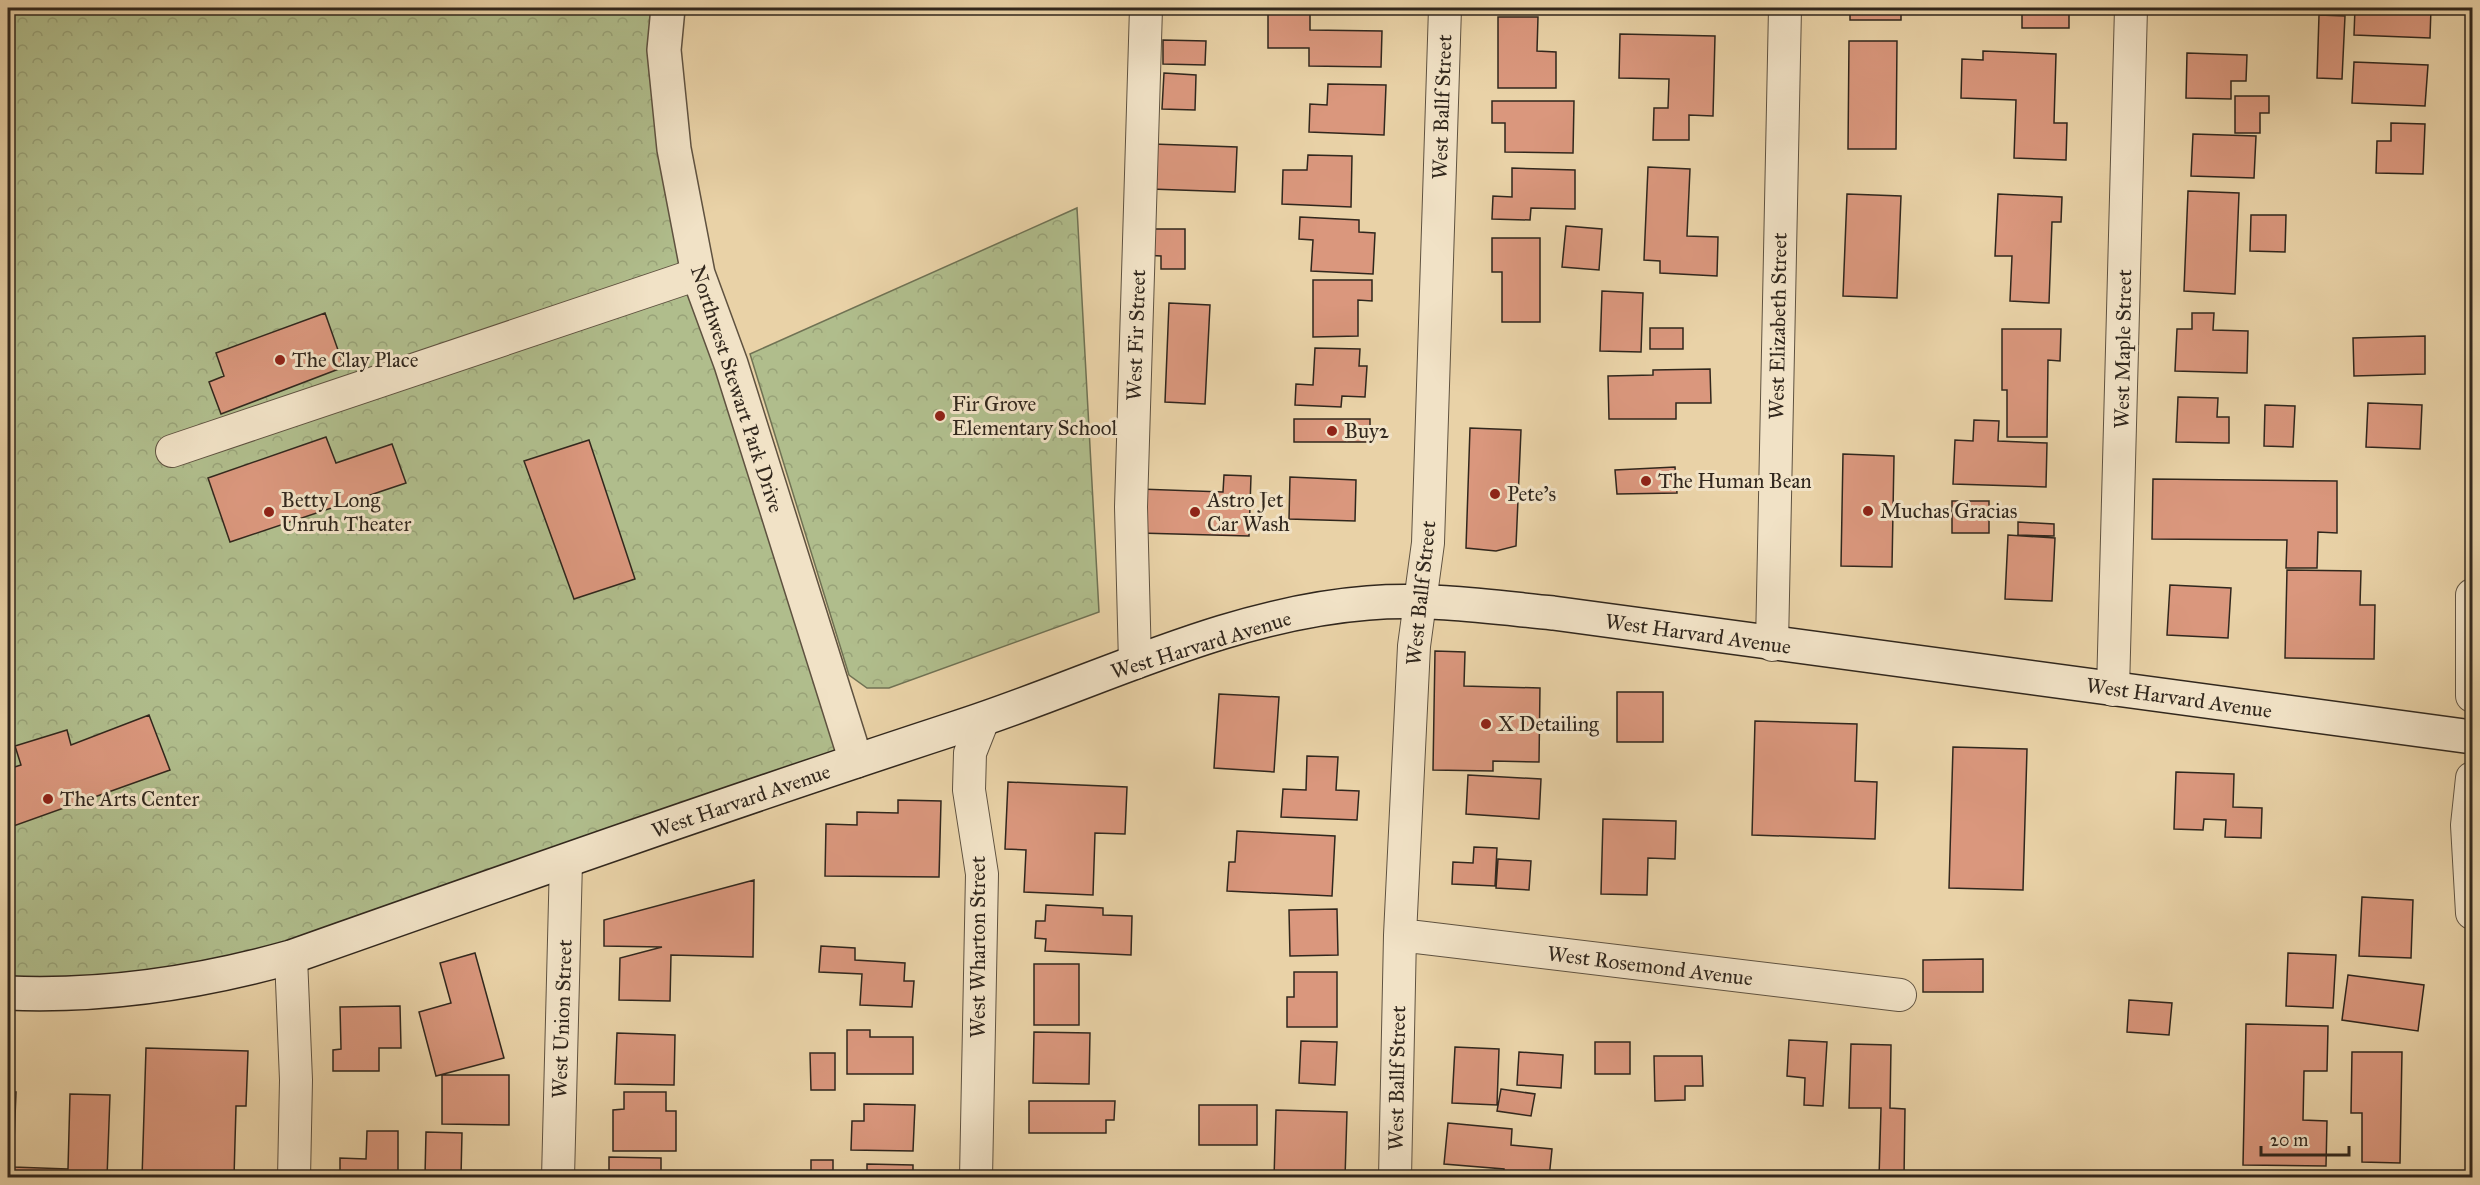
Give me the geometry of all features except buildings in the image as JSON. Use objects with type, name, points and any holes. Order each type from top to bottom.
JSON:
[{"type":"main road","name":"Northwest Stewart Park Drive","points":[[668,8],[664,50],[674,149],[698,274],[728,354],[856,761]]},
{"type":"main road","name":"West Harvard Avenue","points":[[8,993],[91,994],[136,989],[198,980],[291,957],[856,761],[983,720],[1135,663],[1279,618],[1366,603],[1420,602],[1553,613],[1772,645],[2472,737]]},
{"type":"street","name":"West Fir Street","points":[[1135,663],[1131,507],[1146,8]]},
{"type":"street","name":"West Ballf Street","points":[[1395,1178],[1400,935],[1414,646],[1428,543],[1445,8]]},
{"type":"street","name":"West Elizabeth Street","points":[[1772,645],[1785,8]]},
{"type":"street","name":"West Maple Street","points":[[2114,690],[2132,8]]},
{"type":"street","points":[[172,452],[698,274]]},
{"type":"street","points":[[2472,595],[2472,696]]},
{"type":"street","name":"West Wharton Street","points":[[976,1178],[982,874],[969,790],[970,753],[983,720]]},
{"type":"street","points":[[2472,778],[2467,825],[2472,913]]},
{"type":"street","name":"West Union Street","points":[[558,1178],[566,861]]},
{"type":"street","name":"West Rosemond Avenue","points":[[1400,935],[1900,995]]},
{"type":"street","points":[[291,957],[296,1080],[294,1178]]},
{"type":"green space","points":[[8,8],[676,8],[681,196],[856,761],[198,980],[8,991]]},
{"type":"green space","points":[[1077,208],[1099,612],[889,688],[867,688],[849,675],[750,354]]},
{"type":"place","name":"The Clay Place","points":[[280,360]]},
{"type":"place","name":"Fir Grove Elementary School","points":[[940,416]]},
{"type":"place","name":"Buy2","points":[[1332,431]]},
{"type":"place","name":"The Human Bean","points":[[1646,481]]},
{"type":"place","name":"Pete's","points":[[1495,494]]},
{"type":"place","name":"Muchas Gracias","points":[[1868,511]]},
{"type":"place","name":"Betty Long Unruh Theater","points":[[269,512]]},
{"type":"place","name":"Astro Jet Car Wash","points":[[1195,512]]},
{"type":"place","name":"X Detailing","points":[[1486,724]]},
{"type":"place","name":"The Arts Center","points":[[48,799]]}]
